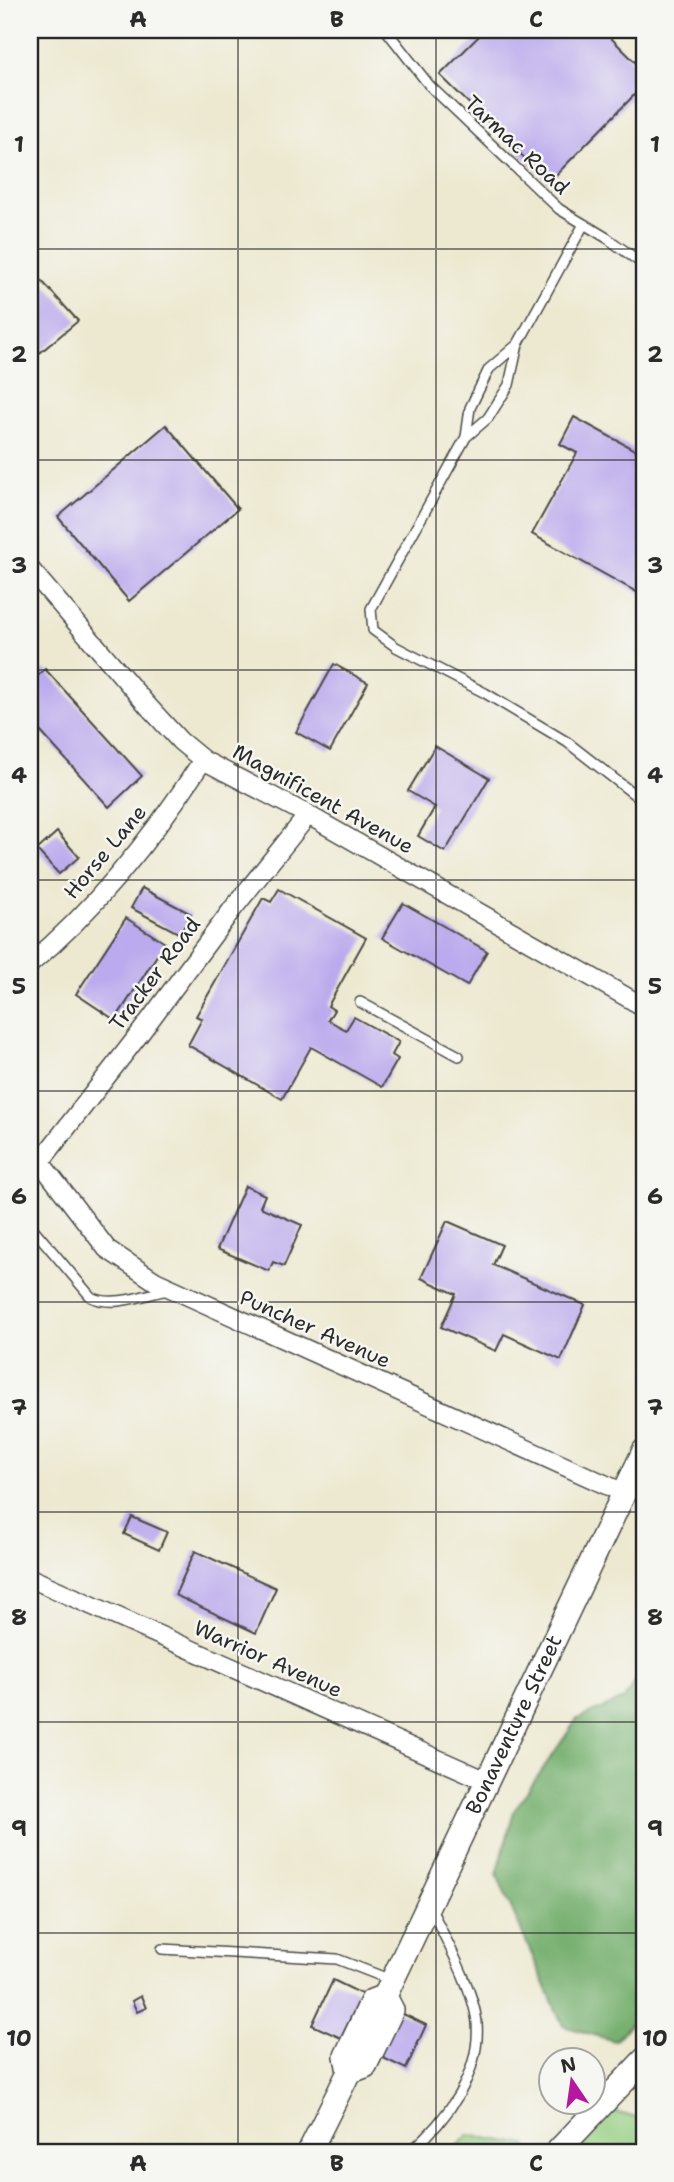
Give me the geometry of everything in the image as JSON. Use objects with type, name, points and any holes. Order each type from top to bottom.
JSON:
[{"type":"street","name":"Magnificent Avenue","points":[[30,569],[147,705],[180,741],[203,760],[309,815],[644,1007]]},
{"type":"street","name":"Horse Lane","points":[[30,964],[86,910],[134,856],[175,803],[203,760]]},
{"type":"street","name":"Tracker Road","points":[[35,1156],[132,1043],[231,911],[309,815]]},
{"type":"street","name":"Puncher Avenue","points":[[35,1156],[107,1249],[155,1281],[624,1493]]},
{"type":"street","name":"Bonaventure Street","points":[[309,2152],[349,2071],[346,2056],[352,2041],[372,2001],[389,1988],[644,1451]]},
{"type":"street","name":"Warrior Avenue","points":[[30,1578],[487,1781]]},
{"type":"street","points":[[557,2152],[644,2060]]},
{"type":"lane","name":"Tarmac Road","points":[[386,30],[429,85],[559,209],[644,264]]},
{"type":"lane","points":[[584,224],[518,344],[509,384],[488,418],[466,437],[378,593],[371,610],[373,630],[396,647],[485,693],[567,742],[644,802]]},
{"type":"lane","points":[[466,437],[470,408],[489,369],[518,344]]},
{"type":"lane","points":[[360,1002],[459,1056]]},
{"type":"lane","points":[[30,1225],[91,1297],[100,1302],[170,1289]]},
{"type":"lane","points":[[410,2152],[444,2117],[461,2092],[474,2061],[477,2042],[477,2021],[468,1991],[429,1904]]},
{"type":"lane","points":[[162,1949],[337,1959],[389,1988]]},
{"type":"green space","points":[[644,1669],[644,2009],[615,2041],[563,2026],[497,1875],[514,1811],[577,1719],[624,1699]]},
{"type":"green space","points":[[608,2110],[644,2120],[644,2152],[570,2152],[598,2116],[608,2116]]},
{"type":"green space","points":[[468,2135],[527,2145],[524,2152],[452,2152]]},
{"type":"building","points":[[485,30],[603,30],[644,71],[644,85],[549,182],[440,75]]},
{"type":"building","points":[[30,268],[78,321],[30,361]]},
{"type":"building","points":[[574,417],[644,455],[644,596],[532,534],[577,453],[560,444]]},
{"type":"building","points":[[166,425],[238,509],[129,601],[58,517]]},
{"type":"building","points":[[334,664],[368,683],[330,751],[296,732]]},
{"type":"building","points":[[45,669],[142,776],[109,807],[30,720],[30,683]]},
{"type":"building","points":[[435,746],[489,778],[445,852],[418,836],[435,807],[408,791]]},
{"type":"building","points":[[57,832],[79,857],[59,874],[37,850]]},
{"type":"building","points":[[142,888],[191,914],[180,934],[131,908]]},
{"type":"building","points":[[279,889],[366,938],[328,1006],[334,1010],[328,1020],[346,1030],[354,1017],[399,1042],[392,1055],[398,1059],[382,1087],[311,1047],[282,1099],[188,1045],[202,1019],[196,1016],[263,898],[271,902]]},
{"type":"building","points":[[403,903],[487,951],[467,986],[382,938]]},
{"type":"building","points":[[126,918],[165,943],[115,1020],[76,994]]},
{"type":"building","points":[[245,1186],[265,1195],[260,1207],[302,1225],[284,1266],[273,1262],[269,1271],[217,1249]]},
{"type":"building","points":[[447,1221],[502,1245],[493,1265],[585,1305],[561,1360],[504,1334],[496,1351],[441,1327],[456,1294],[421,1278]]},
{"type":"building","points":[[132,1517],[167,1532],[159,1550],[124,1534]]},
{"type":"building","points":[[195,1551],[276,1588],[256,1633],[175,1595]]},
{"type":"building","points":[[333,1980],[362,1994],[341,2038],[312,2025]]},
{"type":"building","points":[[141,1996],[146,2008],[137,2012],[132,2001]]},
{"type":"building","points":[[397,2011],[426,2025],[406,2069],[377,2055]]}]
